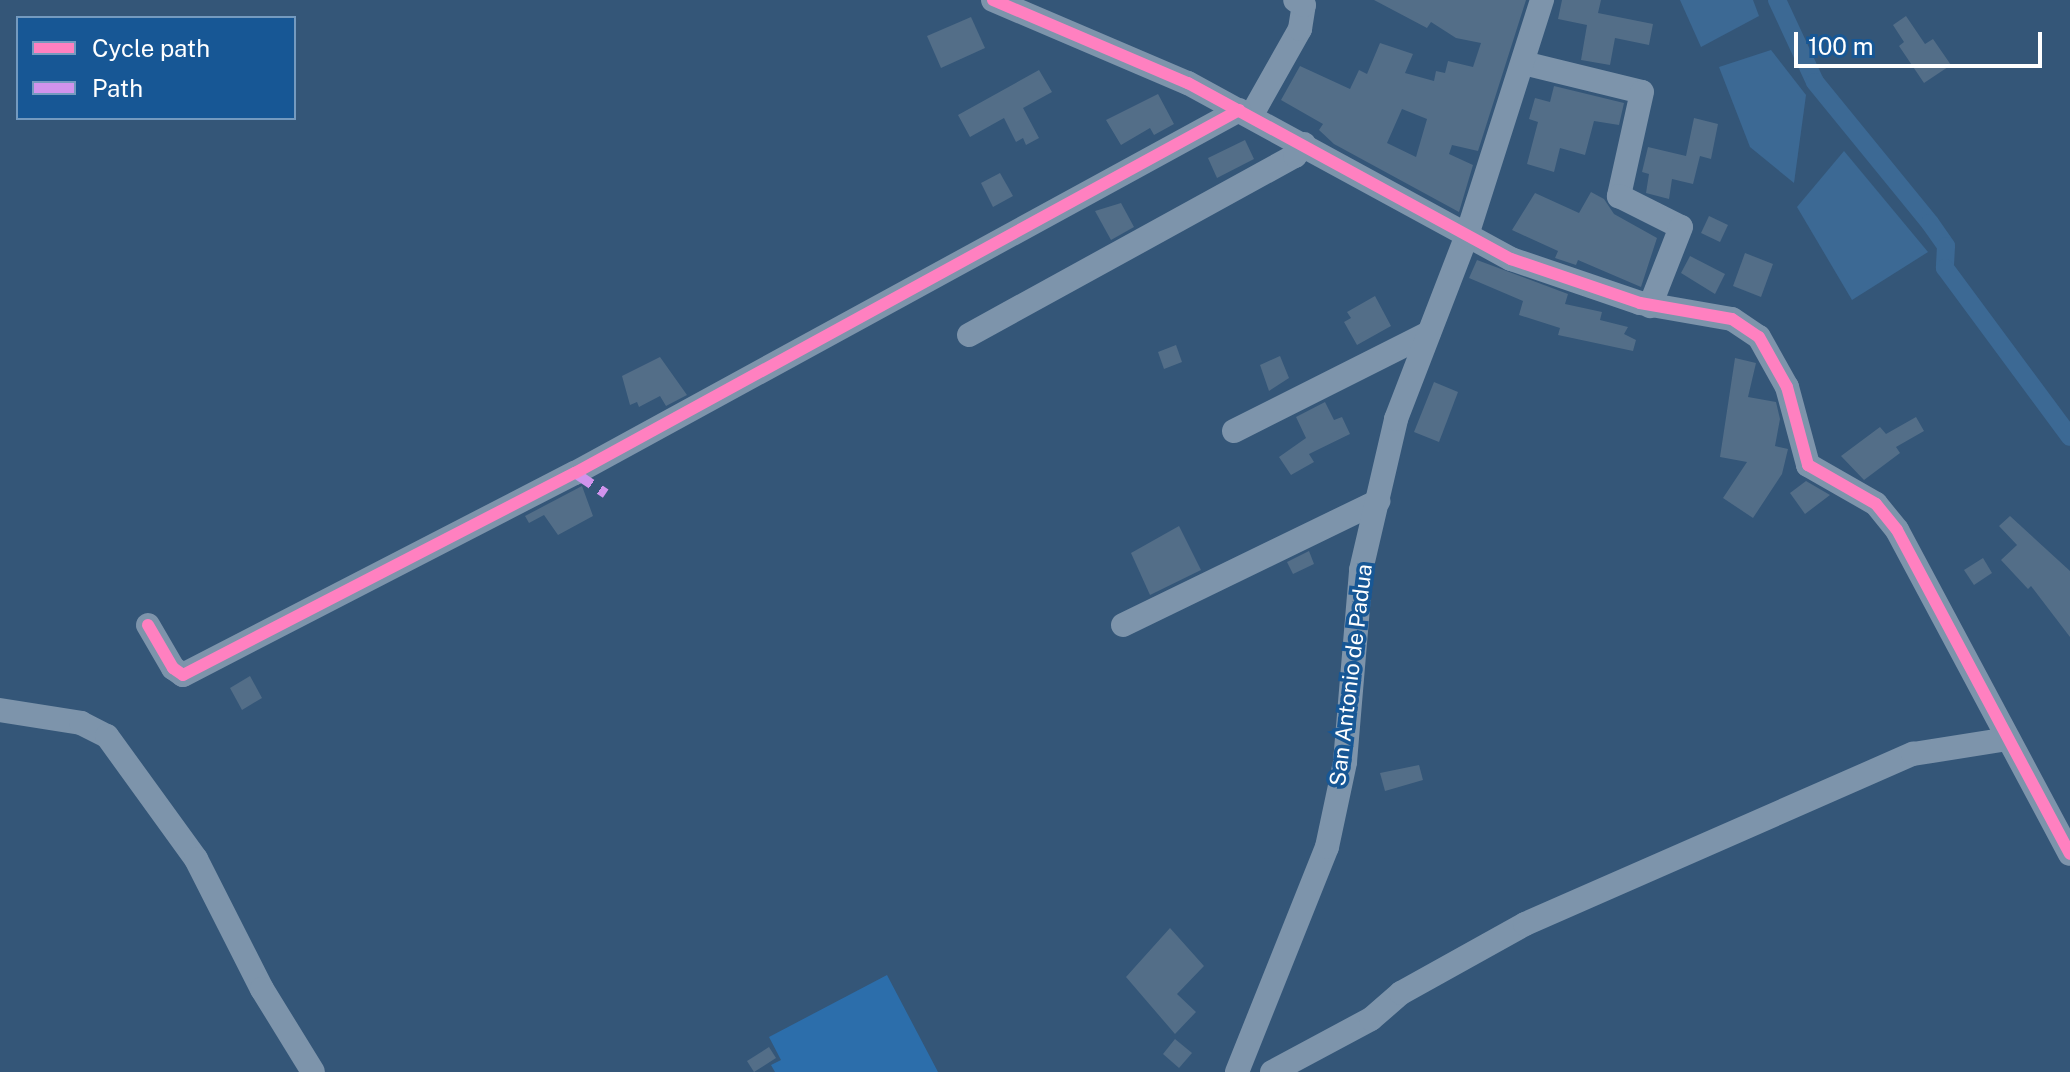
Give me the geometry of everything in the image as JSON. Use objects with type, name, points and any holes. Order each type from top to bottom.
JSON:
[{"type":"street","points":[[993,0],[1245,113],[1467,235],[1567,282],[1650,306],[1732,319],[1759,337],[1787,387],[1808,465],[1876,504],[1897,530],[2070,854]]},
{"type":"street","points":[[148,625],[173,668],[183,675],[575,473],[1245,113],[1300,29],[1304,5],[1295,0]]},
{"type":"street","name":"San Antonio de Padua","points":[[1237,1072],[1327,847],[1345,762],[1361,570],[1396,419],[1467,235],[1542,0]]},
{"type":"street","points":[[1523,63],[1642,92],[1619,196],[1681,227],[1650,306]]},
{"type":"street","points":[[969,335],[1295,156],[1304,144]]},
{"type":"street","points":[[1234,431],[1429,333]]},
{"type":"street","points":[[1123,625],[1378,501]]},
{"type":"street","points":[[0,710],[81,723],[107,736],[196,859],[262,989],[313,1072]]},
{"type":"street","points":[[1272,1072],[1371,1019],[1401,993],[1525,924],[1913,754],[2008,739]]},
{"type":"shaded area","points":[[1680,0],[1753,0],[1759,16],[1701,47]]},
{"type":"shaded area","points":[[1771,50],[1806,95],[1794,183],[1750,147],[1719,67]]},
{"type":"shaded area","points":[[1844,151],[1928,252],[1852,300],[1797,207]]},
{"type":"shaded area","points":[[887,975],[938,1072],[775,1072],[771,1065],[781,1060],[769,1037]]},
{"type":"building","points":[[1374,0],[1526,0],[1478,151],[1452,145],[1449,154],[1473,165],[1459,212],[1334,144],[1319,130],[1323,124],[1281,100],[1300,66],[1350,89],[1359,70],[1367,74],[1380,43],[1413,54],[1405,73],[1434,81],[1436,71],[1445,73],[1448,61],[1473,67],[1481,43],[1456,38],[1431,22],[1427,28]],"holes":[[[1402,109],[1427,119],[1416,157],[1387,143]]]},
{"type":"building","points":[[1562,0],[1601,0],[1598,13],[1653,24],[1649,45],[1615,38],[1610,65],[1581,60],[1587,25],[1558,19]]},
{"type":"building","points":[[1906,16],[1925,44],[1933,39],[1951,65],[1924,83],[1899,46],[1904,42],[1893,25]]},
{"type":"building","points":[[971,17],[985,48],[941,68],[927,36]]},
{"type":"building","points":[[1039,70],[1052,92],[1023,108],[1039,138],[1026,145],[1023,138],[1016,142],[1004,118],[970,137],[958,115]]},
{"type":"building","points":[[1554,86],[1624,103],[1619,125],[1594,121],[1585,155],[1560,148],[1554,172],[1527,164],[1538,122],[1529,119],[1535,98],[1550,102]]},
{"type":"building","points":[[1158,94],[1174,124],[1154,135],[1150,128],[1121,145],[1106,120]]},
{"type":"building","points":[[1694,118],[1718,124],[1711,159],[1700,156],[1693,184],[1672,179],[1669,199],[1646,193],[1649,174],[1642,172],[1648,147],[1686,156]]},
{"type":"building","points":[[1245,140],[1254,159],[1217,178],[1208,158]]},
{"type":"building","points":[[1000,173],[1013,196],[993,207],[981,183]]},
{"type":"building","points":[[1591,192],[1604,199],[1614,214],[1657,238],[1641,287],[1578,260],[1576,265],[1555,258],[1558,251],[1512,230],[1535,193],[1579,213]]},
{"type":"building","points":[[1121,203],[1134,227],[1111,240],[1095,211]]},
{"type":"building","points":[[1709,216],[1728,225],[1720,242],[1701,233]]},
{"type":"building","points":[[1745,253],[1773,264],[1761,297],[1733,286]]},
{"type":"building","points":[[1690,256],[1725,274],[1715,294],[1681,273]]},
{"type":"building","points":[[1477,260],[1568,294],[1565,304],[1602,312],[1600,320],[1628,327],[1624,334],[1636,340],[1633,351],[1558,335],[1560,328],[1519,315],[1523,301],[1469,278]]},
{"type":"building","points":[[1375,296],[1391,326],[1357,345],[1344,322],[1351,318],[1347,312]]},
{"type":"building","points":[[1176,345],[1182,362],[1164,369],[1158,352]]},
{"type":"building","points":[[1280,356],[1289,378],[1269,391],[1260,365]]},
{"type":"building","points":[[660,357],[687,395],[666,406],[660,396],[639,407],[637,402],[630,405],[622,376]]},
{"type":"building","points":[[1735,358],[1756,363],[1748,397],[1776,402],[1780,419],[1775,446],[1788,449],[1782,474],[1753,518],[1723,498],[1747,462],[1720,457]]},
{"type":"building","points":[[1434,382],[1458,392],[1439,442],[1414,432]]},
{"type":"building","points":[[1325,402],[1334,420],[1342,417],[1350,434],[1309,454],[1314,462],[1291,475],[1279,457],[1306,438],[1296,417]]},
{"type":"building","points":[[1916,417],[1924,431],[1896,447],[1900,453],[1864,480],[1841,456],[1880,427],[1886,434]]},
{"type":"building","points":[[1806,481],[1830,495],[1805,514],[1790,493]]},
{"type":"building","points":[[582,486],[593,516],[558,535],[544,515],[529,523],[525,516]]},
{"type":"building","points":[[2010,516],[2070,571],[2070,637],[2031,586],[2028,589],[2001,560],[2017,545],[1999,526]]},
{"type":"building","points":[[1179,526],[1201,570],[1150,595],[1131,553]]},
{"type":"building","points":[[1309,551],[1314,564],[1293,574],[1287,562]]},
{"type":"building","points":[[1983,558],[1992,573],[1974,585],[1964,570]]},
{"type":"building","points":[[250,676],[262,698],[242,710],[230,688]]},
{"type":"building","points":[[1419,765],[1423,780],[1385,791],[1380,773]]},
{"type":"building","points":[[1170,928],[1204,966],[1177,994],[1196,1012],[1175,1034],[1126,977]]},
{"type":"building","points":[[1175,1039],[1192,1053],[1179,1068],[1163,1054]]},
{"type":"building","points":[[769,1047],[776,1058],[754,1072],[747,1061]]},
{"type":"waterway","points":[[1777,0],[1815,82],[1930,223],[1946,246],[1945,268],[2070,437]]},
{"type":"marked path","points":[[575,473],[606,494]]},
{"type":"cycle path","points":[[993,0],[1188,83],[1511,259],[1640,303],[1732,319],[1759,337],[1787,387],[1808,465],[1876,504],[1897,530],[2070,854]]},
{"type":"cycle path","points":[[148,625],[173,668],[183,675],[575,473],[1239,110]]}]
